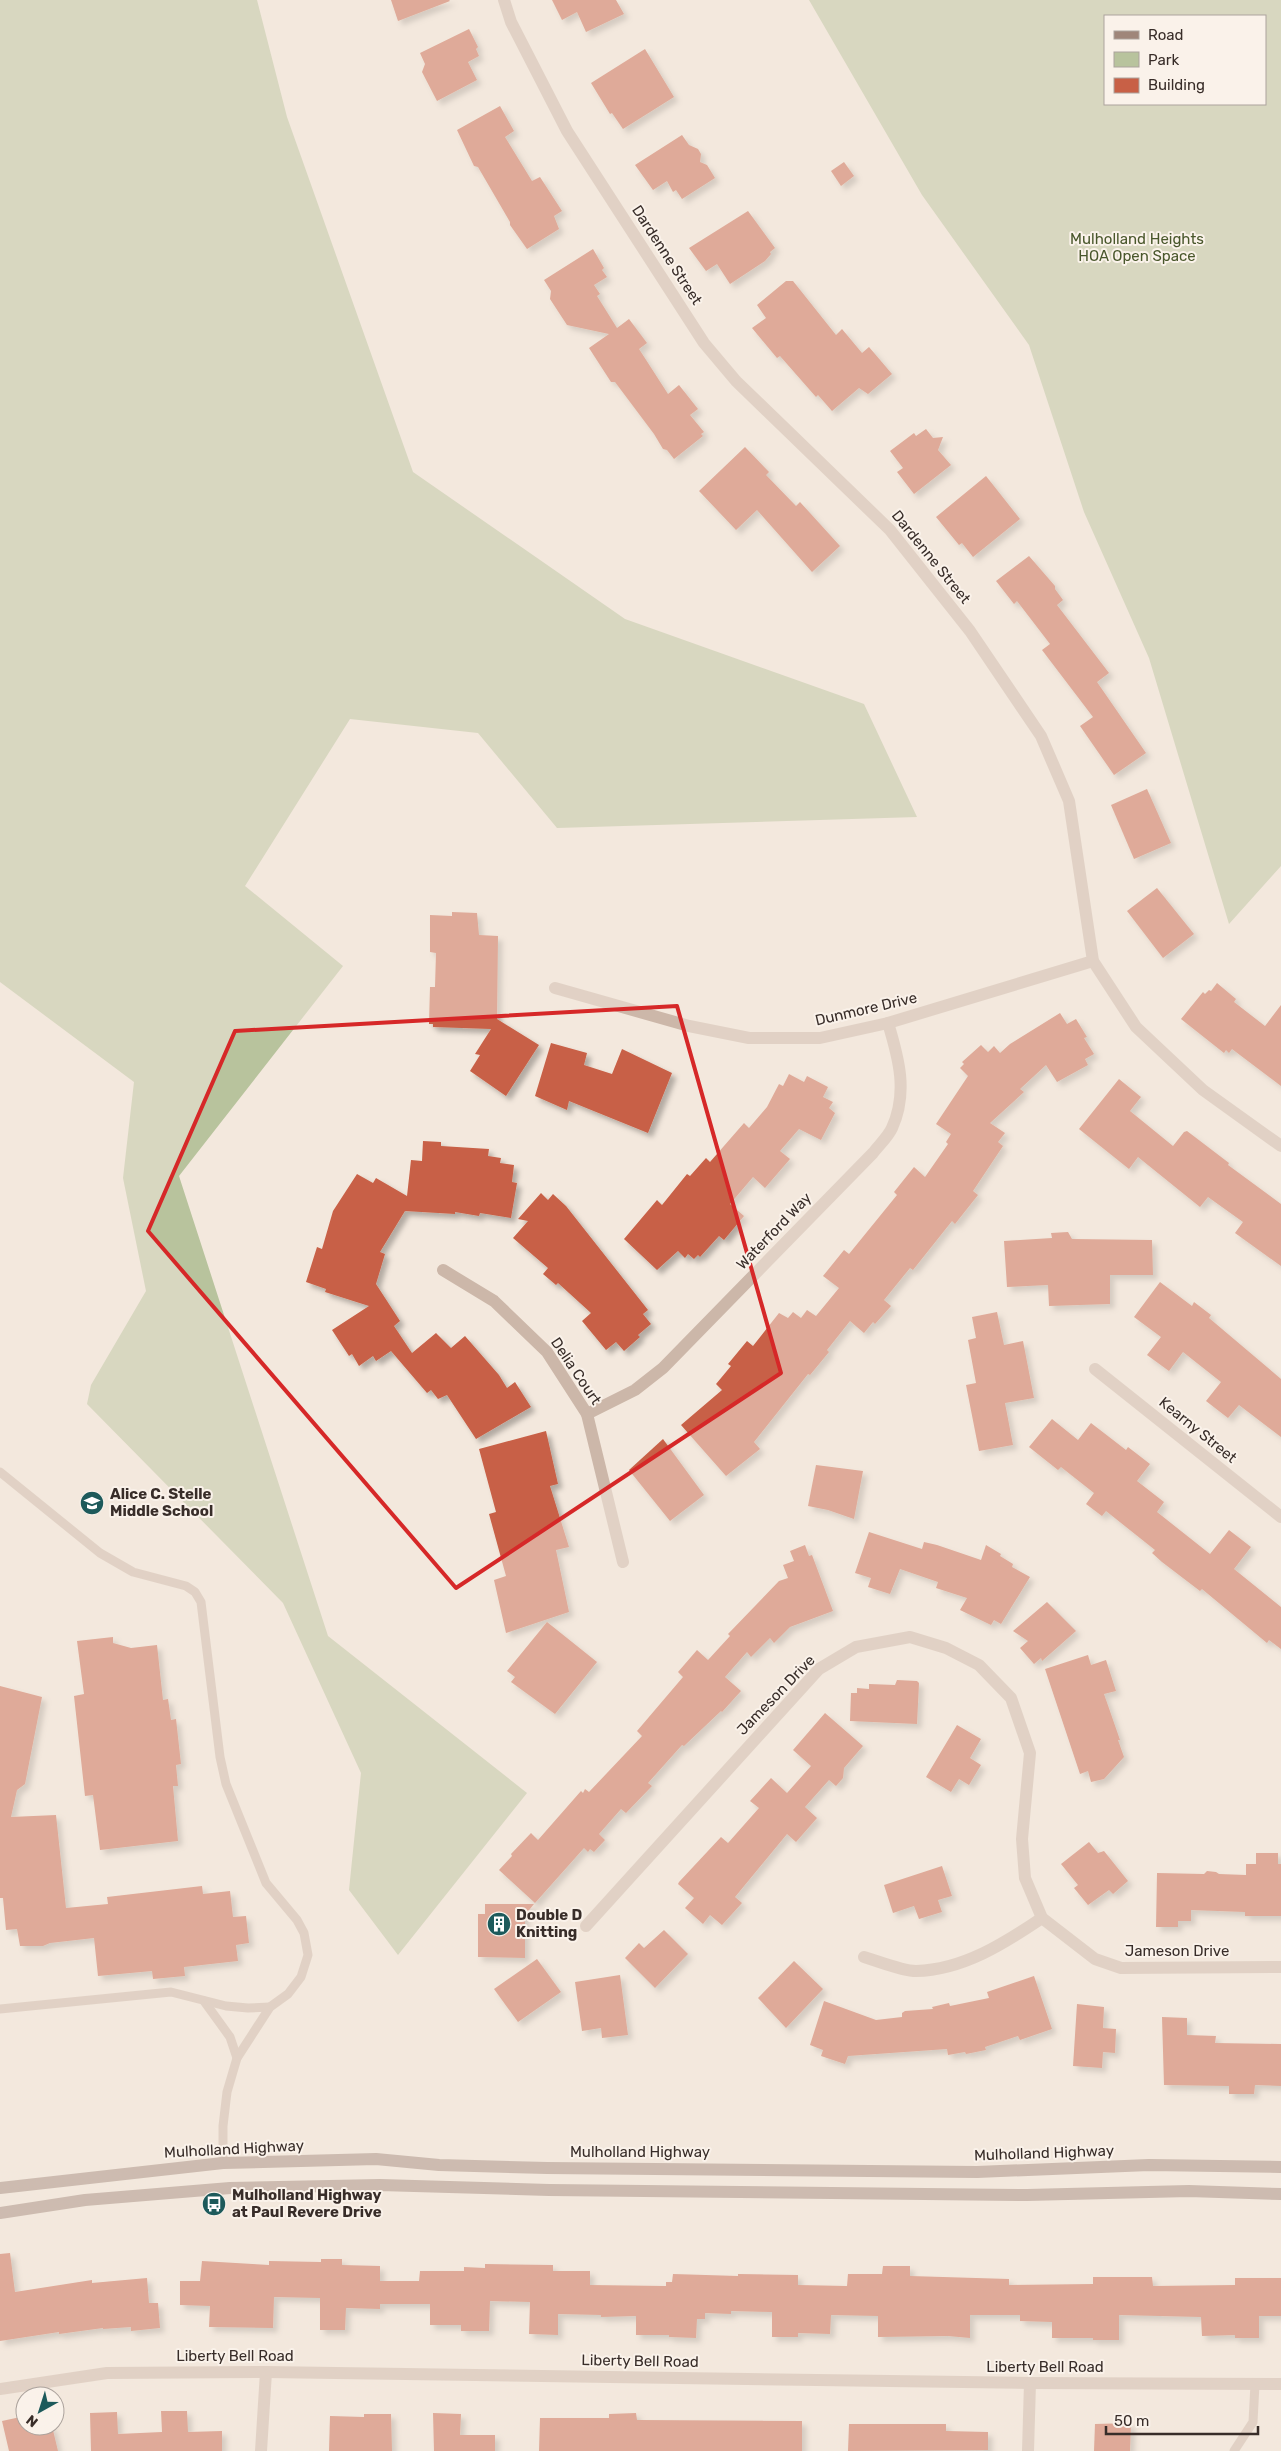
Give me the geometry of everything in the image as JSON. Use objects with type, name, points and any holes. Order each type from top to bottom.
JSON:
[{"type":"main road","name":"Mulholland Highway","points":[[0,2188],[223,2163],[376,2159],[439,2164],[547,2168],[977,2172],[1149,2165],[1281,2167]]},
{"type":"main road","points":[[0,2213],[85,2200],[230,2188],[371,2185],[549,2190],[1027,2195],[1189,2191],[1281,2194]]},
{"type":"street","name":"Dardenne Street","points":[[504,0],[511,22],[567,131],[704,343],[736,381],[890,530],[970,631],[1041,736],[1070,801],[1094,961],[1136,1027],[1203,1090],[1281,1146]]},
{"type":"street","name":"Dunmore Drive","points":[[556,988],[689,1026],[749,1038],[820,1038],[888,1023],[1094,961]]},
{"type":"street","name":"Waterford Way","points":[[587,1414],[635,1390],[663,1368],[873,1153],[892,1130],[902,1098],[900,1061],[888,1023]]},
{"type":"street","name":"Delia Court","points":[[443,1270],[494,1302],[547,1352],[587,1414],[623,1562]]},
{"type":"street","name":"Kearny Street","points":[[1095,1369],[1281,1517]]},
{"type":"street","name":"Jameson Drive","points":[[586,1926],[819,1669],[856,1647],[910,1637],[946,1648],[979,1665],[1011,1698],[1030,1753],[1022,1838],[1025,1878],[1042,1918],[1095,1959],[1121,1968],[1281,1967]]},
{"type":"street","points":[[864,1957],[915,1971],[957,1964],[1000,1947],[1042,1918]]},
{"type":"street","points":[[261,2451],[266,2372]]},
{"type":"street","name":"Liberty Bell Road","points":[[0,2388],[107,2373],[266,2372],[1030,2384],[1281,2384]]},
{"type":"street","points":[[1028,2451],[1030,2384]]},
{"type":"lane","points":[[0,1472],[100,1553],[133,1572],[186,1586],[195,1592],[201,1602],[220,1757],[226,1784],[266,1883],[297,1920],[304,1933],[308,1955],[301,1977],[288,1994],[270,2007],[237,2058],[227,2092],[223,2126],[223,2163]]},
{"type":"lane","points":[[0,2009],[171,1992],[187,1995],[204,2002],[248,2008],[270,2007]]},
{"type":"lane","points":[[204,2002],[230,2037],[237,2058]]},
{"type":"lane","points":[[1234,2451],[1253,2422],[1255,2384]]},
{"type":"highlighted area","points":[[677,1006],[781,1373],[456,1588],[148,1231],[235,1031]]},
{"type":"green space","points":[[0,0],[257,0],[287,117],[413,472],[625,619],[864,704],[917,817],[557,828],[478,733],[350,719],[245,886],[343,966],[179,1176],[328,1636],[527,1793],[398,1955],[349,1890],[361,1773],[283,1603],[87,1404],[91,1385],[146,1291],[123,1178],[134,1082],[0,982]]},
{"type":"green space","name":"Mulholland Heights HOA Open Space","points":[[809,0],[1281,0],[1281,866],[1229,924],[1149,658],[1084,512],[1029,345],[922,195]]},
{"type":"building","points":[[391,0],[449,0],[450,1],[398,21]]},
{"type":"building","points":[[552,0],[616,0],[624,14],[586,32],[577,12],[562,20]]},
{"type":"building","points":[[469,29],[478,47],[476,49],[479,56],[468,62],[477,80],[437,101],[422,72],[425,64],[420,53]]},
{"type":"building","points":[[645,49],[674,97],[623,129],[612,113],[610,114],[591,83]]},
{"type":"building","points":[[500,106],[514,131],[505,137],[532,181],[540,177],[562,211],[554,216],[559,229],[527,249],[510,225],[478,167],[474,166],[457,130]]},
{"type":"building","points":[[682,135],[689,145],[698,149],[701,154],[700,162],[707,165],[715,178],[682,199],[676,190],[673,192],[667,181],[653,190],[635,165]]},
{"type":"building","points":[[844,162],[854,176],[841,186],[831,171]]},
{"type":"building","points":[[748,211],[775,248],[770,252],[771,254],[765,261],[730,284],[717,264],[706,271],[689,248]]},
{"type":"building","points":[[593,249],[607,277],[594,285],[600,294],[597,296],[617,328],[629,319],[647,343],[639,349],[668,394],[679,385],[698,409],[690,415],[704,432],[701,434],[703,436],[674,459],[667,450],[663,449],[615,382],[611,382],[589,348],[609,334],[567,325],[550,299],[551,291],[544,280]]},
{"type":"building","points":[[786,281],[793,281],[836,335],[842,329],[862,353],[869,347],[892,374],[868,394],[859,388],[832,411],[818,395],[816,397],[780,356],[777,358],[752,328],[766,318],[757,305]]},
{"type":"building","points":[[926,429],[933,438],[943,437],[938,450],[951,465],[914,494],[897,472],[903,468],[890,451],[914,433],[916,436]]},
{"type":"building","points":[[745,447],[769,472],[766,475],[796,506],[800,502],[840,546],[812,572],[757,510],[736,530],[699,491]]},
{"type":"building","points":[[986,476],[1020,519],[973,557],[962,543],[959,545],[936,517]]},
{"type":"building","points":[[1029,556],[1055,586],[1063,600],[1057,605],[1109,673],[1097,682],[1146,753],[1114,775],[1080,726],[1093,717],[1042,650],[1050,644],[1017,601],[1014,604],[996,581]]},
{"type":"building","points":[[1147,789],[1171,843],[1134,859],[1111,805]]},
{"type":"building","points":[[1157,888],[1194,934],[1163,958],[1127,911]]},
{"type":"building","points":[[452,912],[477,913],[479,935],[498,936],[497,1019],[539,1045],[506,1096],[470,1071],[480,1055],[475,1054],[491,1029],[433,1027],[433,1024],[429,1024],[430,987],[435,987],[436,953],[430,952],[430,915],[452,916]]},
{"type":"building","points":[[1217,983],[1236,999],[1234,1002],[1265,1026],[1281,1005],[1281,1086],[1232,1049],[1229,1053],[1226,1050],[1224,1053],[1181,1019],[1203,992],[1205,994],[1209,990],[1211,991]]},
{"type":"building","points":[[1060,1013],[1067,1024],[1076,1019],[1087,1037],[1084,1038],[1094,1054],[1085,1059],[1088,1065],[1057,1082],[1046,1065],[1020,1089],[1024,1092],[990,1123],[1005,1133],[998,1142],[1003,1146],[973,1191],[978,1195],[955,1224],[952,1221],[913,1270],[910,1268],[884,1300],[891,1306],[875,1324],[873,1322],[864,1333],[850,1321],[827,1350],[829,1352],[810,1375],[808,1374],[754,1442],[760,1449],[726,1476],[681,1425],[722,1390],[716,1384],[731,1366],[728,1364],[747,1341],[753,1346],[779,1313],[788,1318],[793,1312],[801,1318],[807,1310],[816,1316],[839,1288],[823,1276],[844,1250],[849,1254],[897,1195],[894,1192],[914,1167],[925,1177],[948,1144],[946,1142],[951,1134],[936,1124],[968,1076],[960,1068],[964,1064],[962,1062],[981,1045],[988,1052],[994,1046],[1000,1053],[1010,1044]]},
{"type":"building","points":[[551,1043],[587,1053],[584,1065],[612,1074],[622,1049],[672,1073],[648,1133],[569,1101],[567,1110],[535,1096]]},
{"type":"building","points":[[789,1074],[804,1082],[807,1076],[828,1087],[823,1097],[833,1102],[829,1108],[835,1113],[821,1140],[799,1129],[780,1151],[790,1159],[765,1188],[753,1177],[730,1204],[744,1216],[724,1240],[719,1236],[700,1257],[698,1255],[694,1259],[688,1254],[685,1258],[678,1251],[657,1270],[624,1239],[657,1200],[662,1205],[687,1174],[690,1176],[706,1158],[710,1162],[744,1123],[749,1128],[767,1107],[779,1084],[783,1086]]},
{"type":"building","points":[[1119,1079],[1141,1097],[1130,1111],[1173,1146],[1184,1132],[1187,1131],[1229,1163],[1228,1165],[1281,1204],[1281,1266],[1235,1233],[1243,1222],[1208,1197],[1200,1207],[1138,1157],[1129,1169],[1079,1129]]},
{"type":"building","points":[[423,1141],[441,1142],[441,1146],[489,1149],[488,1156],[501,1158],[500,1163],[514,1165],[512,1182],[517,1183],[511,1218],[480,1213],[479,1216],[455,1212],[455,1214],[405,1211],[380,1252],[385,1254],[376,1284],[400,1321],[394,1326],[412,1353],[436,1333],[451,1348],[465,1336],[499,1375],[507,1388],[515,1382],[531,1407],[476,1439],[447,1395],[438,1399],[431,1390],[427,1393],[391,1351],[376,1361],[373,1356],[359,1366],[352,1354],[349,1356],[332,1330],[369,1306],[325,1292],[326,1289],[306,1282],[317,1247],[322,1249],[333,1211],[357,1174],[373,1183],[376,1178],[407,1196],[411,1160],[422,1161]]},
{"type":"building","points":[[541,1193],[548,1200],[553,1194],[566,1206],[648,1310],[643,1314],[651,1324],[624,1351],[616,1342],[606,1350],[582,1321],[591,1313],[558,1283],[556,1285],[543,1274],[548,1268],[513,1238],[528,1221],[518,1219]]},
{"type":"building","points":[[1068,1232],[1072,1239],[1152,1240],[1153,1275],[1110,1275],[1110,1304],[1049,1306],[1048,1285],[1007,1287],[1004,1241],[1052,1238],[1051,1233]]},
{"type":"building","points":[[1160,1282],[1192,1306],[1194,1302],[1211,1315],[1209,1318],[1281,1379],[1281,1437],[1239,1405],[1228,1418],[1206,1401],[1221,1382],[1183,1352],[1169,1371],[1147,1355],[1161,1337],[1134,1317]]},
{"type":"building","points":[[997,1312],[1004,1345],[1023,1341],[1034,1398],[1005,1403],[1013,1445],[979,1451],[966,1385],[976,1383],[968,1340],[976,1338],[972,1317]]},
{"type":"building","points":[[1052,1419],[1078,1440],[1091,1423],[1126,1450],[1128,1447],[1150,1464],[1137,1481],[1164,1502],[1157,1512],[1210,1554],[1229,1530],[1251,1547],[1234,1569],[1281,1607],[1281,1649],[1269,1640],[1267,1643],[1202,1589],[1200,1591],[1162,1562],[1152,1553],[1155,1550],[1106,1511],[1102,1516],[1086,1504],[1094,1493],[1061,1467],[1058,1470],[1029,1447]]},
{"type":"building","points":[[546,1431],[558,1484],[550,1486],[569,1547],[556,1550],[569,1612],[506,1633],[494,1580],[506,1576],[489,1514],[496,1512],[479,1449]]},
{"type":"building","points":[[663,1439],[704,1495],[670,1521],[629,1470]]},
{"type":"building","points":[[816,1465],[863,1471],[854,1519],[828,1510],[808,1506]]},
{"type":"building","points":[[869,1532],[922,1549],[924,1542],[937,1545],[981,1560],[986,1545],[1013,1564],[1012,1567],[1030,1577],[1001,1624],[994,1620],[991,1625],[960,1610],[967,1598],[936,1588],[938,1582],[900,1569],[890,1594],[868,1587],[871,1578],[855,1573]]},
{"type":"building","points":[[805,1545],[809,1556],[812,1555],[833,1611],[790,1627],[774,1643],[770,1638],[751,1657],[747,1652],[725,1677],[741,1691],[722,1712],[684,1746],[682,1745],[648,1783],[652,1786],[626,1813],[621,1809],[599,1834],[605,1840],[594,1852],[590,1849],[588,1852],[584,1848],[535,1903],[499,1870],[512,1856],[511,1854],[531,1833],[538,1840],[581,1791],[583,1793],[585,1789],[589,1792],[642,1736],[637,1731],[683,1677],[678,1672],[697,1650],[708,1660],[730,1636],[728,1634],[779,1581],[788,1578],[783,1565],[794,1561],[790,1551]]},
{"type":"building","points":[[1047,1602],[1076,1631],[1042,1661],[1041,1658],[1034,1664],[1020,1648],[1028,1641],[1013,1631]]},
{"type":"building","points":[[547,1622],[597,1662],[555,1714],[511,1682],[515,1677],[507,1671]]},
{"type":"building","points":[[113,1637],[113,1643],[131,1648],[157,1645],[163,1700],[168,1699],[171,1720],[176,1719],[181,1764],[176,1765],[178,1786],[173,1786],[178,1841],[100,1850],[93,1795],[85,1796],[74,1696],[84,1694],[77,1641]]},
{"type":"building","points":[[1088,1655],[1091,1665],[1106,1660],[1116,1691],[1104,1694],[1124,1757],[1104,1779],[1091,1782],[1088,1771],[1080,1774],[1045,1669]]},
{"type":"building","points":[[897,1680],[917,1681],[919,1683],[917,1724],[850,1721],[851,1693],[857,1693],[857,1688],[869,1689],[869,1684],[895,1685]]},
{"type":"building","points":[[0,1686],[42,1697],[25,1784],[17,1790],[11,1817],[56,1815],[66,1908],[108,1904],[107,1897],[202,1886],[203,1894],[230,1891],[233,1917],[246,1916],[249,1943],[236,1945],[238,1961],[184,1967],[185,1976],[153,1979],[152,1971],[98,1976],[94,1938],[50,1943],[43,1946],[20,1946],[17,1929],[6,1930],[3,1898],[0,1898]]},
{"type":"building","points":[[825,1713],[863,1746],[844,1768],[843,1778],[836,1786],[829,1780],[805,1807],[817,1818],[796,1842],[787,1834],[735,1897],[742,1903],[722,1925],[710,1915],[703,1924],[685,1908],[694,1898],[678,1884],[679,1882],[721,1837],[728,1843],[759,1808],[750,1801],[771,1778],[787,1793],[811,1766],[793,1750]]},
{"type":"building","points":[[957,1725],[981,1739],[970,1758],[981,1765],[969,1785],[959,1779],[951,1792],[926,1777]]},
{"type":"building","points":[[1089,1842],[1098,1853],[1104,1851],[1128,1881],[1113,1894],[1109,1890],[1088,1905],[1074,1888],[1078,1885],[1061,1864]]},
{"type":"building","points":[[1256,1853],[1278,1853],[1278,1864],[1281,1864],[1281,1916],[1245,1916],[1245,1912],[1191,1910],[1191,1921],[1178,1921],[1178,1927],[1156,1927],[1157,1873],[1204,1874],[1207,1871],[1219,1874],[1246,1875],[1246,1864],[1256,1864]]},
{"type":"building","points":[[942,1866],[952,1896],[938,1900],[942,1912],[919,1919],[914,1906],[893,1913],[884,1885]]},
{"type":"building","name":"Double D Knitting","points":[[485,1904],[534,1904],[525,1915],[525,1958],[478,1957],[478,1914],[485,1914]]},
{"type":"building","points":[[664,1930],[688,1954],[655,1988],[625,1958],[639,1943],[644,1948]]},
{"type":"building","points":[[537,1959],[561,1992],[518,2022],[494,1989]]},
{"type":"building","points":[[794,1961],[823,1989],[786,2028],[758,1998]]},
{"type":"building","points":[[620,1975],[628,2035],[602,2038],[601,2028],[582,2031],[575,1982]]},
{"type":"building","points":[[1034,1976],[1052,2029],[1020,2040],[1018,2036],[985,2047],[986,2050],[966,2054],[965,2052],[948,2055],[947,2049],[848,2056],[845,2064],[821,2056],[823,2050],[810,2045],[824,2001],[876,2020],[902,2017],[902,2013],[905,2011],[933,2009],[932,2007],[949,2003],[950,2006],[989,1998],[987,1992]]},
{"type":"building","points":[[1077,2004],[1104,2007],[1103,2028],[1116,2029],[1115,2053],[1103,2052],[1102,2068],[1073,2066]]},
{"type":"building","points":[[1162,2017],[1187,2018],[1187,2035],[1216,2036],[1215,2043],[1281,2044],[1281,2086],[1255,2085],[1254,2094],[1229,2094],[1229,2086],[1164,2085]]},
{"type":"building","points":[[10,2253],[15,2292],[92,2280],[92,2283],[147,2278],[149,2303],[158,2303],[160,2328],[131,2331],[131,2327],[103,2328],[59,2334],[59,2332],[0,2341],[0,2254]]},
{"type":"building","points":[[321,2259],[342,2259],[342,2265],[380,2266],[380,2281],[419,2281],[420,2271],[464,2271],[464,2267],[485,2268],[485,2264],[553,2265],[553,2271],[590,2271],[590,2285],[666,2286],[666,2282],[672,2282],[673,2274],[738,2276],[738,2274],[798,2275],[798,2285],[847,2286],[848,2274],[882,2274],[883,2266],[910,2266],[910,2276],[1009,2279],[1009,2285],[1093,2284],[1093,2277],[1152,2277],[1153,2286],[1235,2285],[1235,2278],[1281,2278],[1281,2316],[1259,2316],[1259,2338],[1235,2338],[1235,2335],[1202,2336],[1201,2317],[1119,2315],[1119,2340],[1093,2340],[1093,2338],[1052,2338],[1052,2322],[1020,2321],[1020,2315],[970,2315],[970,2338],[948,2336],[878,2337],[878,2316],[831,2315],[830,2334],[798,2333],[798,2337],[772,2337],[772,2312],[731,2311],[731,2314],[705,2313],[705,2319],[697,2319],[696,2338],[669,2337],[669,2335],[636,2335],[636,2316],[601,2317],[601,2315],[558,2314],[558,2335],[529,2334],[530,2302],[490,2301],[489,2331],[461,2331],[461,2325],[430,2325],[430,2304],[380,2304],[380,2309],[346,2308],[345,2330],[320,2330],[320,2298],[274,2297],[273,2328],[209,2327],[210,2306],[180,2305],[180,2281],[200,2281],[202,2261],[269,2265],[269,2261],[321,2262]]},
{"type":"building","points":[[161,2411],[187,2411],[188,2432],[222,2431],[222,2451],[91,2451],[90,2413],[117,2412],[118,2434],[162,2432]]},
{"type":"building","points":[[433,2413],[461,2414],[460,2435],[495,2435],[495,2451],[434,2451]]},
{"type":"building","points":[[636,2413],[637,2420],[802,2421],[802,2451],[539,2451],[540,2418],[609,2418],[609,2414]]},
{"type":"building","points":[[364,2414],[391,2414],[392,2451],[329,2451],[330,2416],[364,2417]]},
{"type":"building","points":[[15,2418],[15,2436],[54,2436],[58,2451],[9,2451],[2,2421]]},
{"type":"building","points":[[1131,2423],[1130,2451],[1094,2451],[1095,2424]]},
{"type":"building","points":[[849,2424],[946,2424],[946,2431],[988,2432],[988,2450],[848,2451]]},
{"type":"place","name":"Alice C. Stelle Middle School","points":[[92,1503]]},
{"type":"place","name":"Double D Knitting","points":[[499,1924]]},
{"type":"place","name":"Mulholland Highway at Paul Revere Drive","points":[[214,2204]]}]
